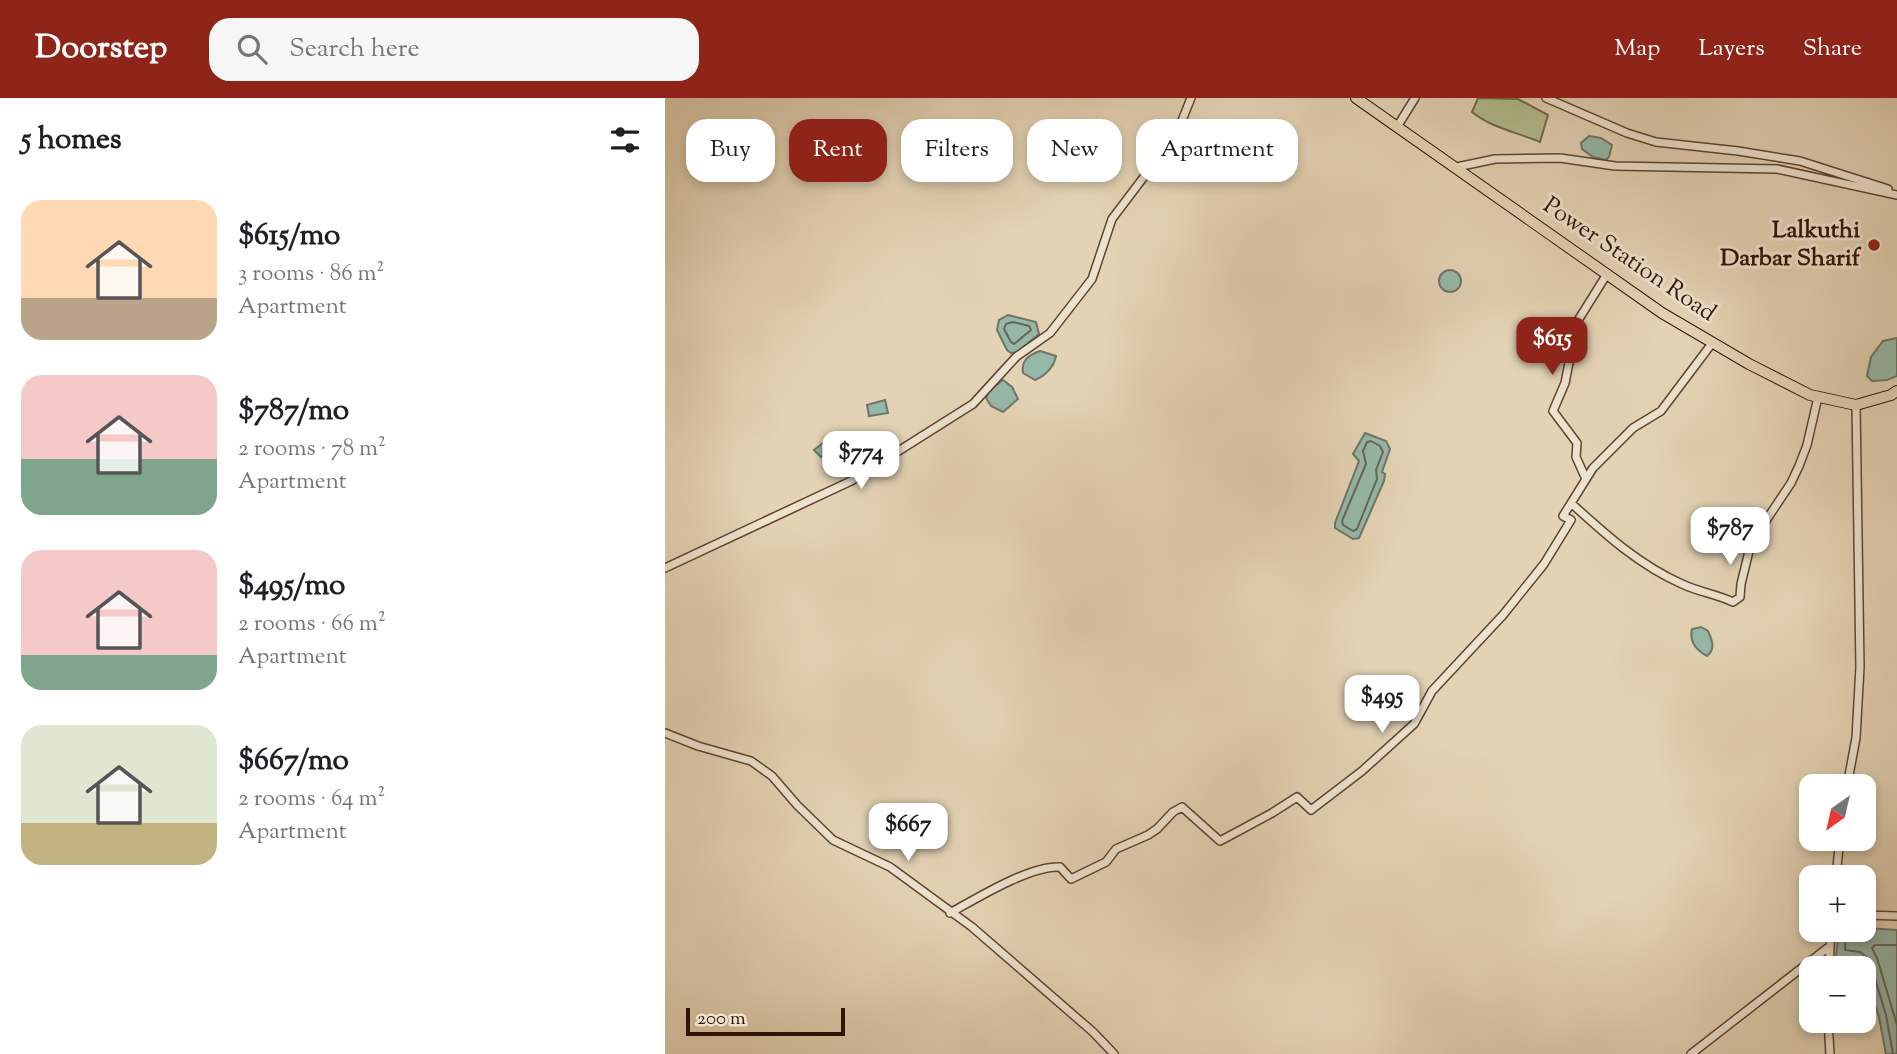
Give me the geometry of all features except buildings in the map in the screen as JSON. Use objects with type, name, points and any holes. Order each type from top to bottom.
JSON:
[{"type":"main road","name":"Power Station Road","points":[[1356,98],[1662,313],[1810,395],[1856,405],[1897,391]]},
{"type":"street","points":[[665,568],[851,481],[973,404],[1016,357],[1050,333],[1092,279],[1112,219],[1165,149],[1181,123],[1191,98]]},
{"type":"street","points":[[1397,127],[1415,98]]},
{"type":"street","points":[[1546,98],[1627,133],[1656,142],[1738,151],[1800,162],[1897,194]]},
{"type":"street","points":[[1457,167],[1495,159],[1560,158],[1615,166],[1777,169],[1897,194]]},
{"type":"street","points":[[1586,479],[1576,457],[1577,443],[1553,411],[1565,383],[1577,322],[1607,274]]},
{"type":"street","points":[[950,913],[997,888],[1050,866],[1060,867],[1071,879],[1106,862],[1116,849],[1148,835],[1182,807],[1220,841],[1297,797],[1311,810],[1361,771],[1414,724],[1432,691],[1503,615],[1543,564],[1571,520],[1563,516],[1593,468],[1633,428],[1661,411],[1713,342]]},
{"type":"street","points":[[1571,503],[1610,539],[1653,569],[1680,583],[1705,593],[1717,594],[1733,603],[1740,597],[1751,543],[1791,483],[1799,466],[1818,397]]},
{"type":"street","points":[[1849,774],[1856,738],[1860,667],[1856,405]]},
{"type":"street","points":[[665,733],[698,746],[751,761],[772,776],[833,840],[890,867],[972,927],[1093,1032],[1114,1054]]},
{"type":"street","points":[[1876,915],[1897,916]]},
{"type":"street","points":[[1830,942],[1830,956]]},
{"type":"street","points":[[1691,1054],[1830,946]]},
{"type":"street","points":[[1829,1033],[1830,1054]]},
{"type":"shaded area","points":[[1478,98],[1518,99],[1548,115],[1540,142],[1496,126],[1472,112]]},
{"type":"water","points":[[1589,136],[1601,138],[1612,145],[1606,160],[1593,157],[1582,149],[1581,143]]},
{"type":"water","points":[[1450,270],[1458,273],[1461,281],[1458,289],[1450,292],[1442,289],[1439,281],[1442,273]]},
{"type":"water","points":[[1008,315],[1036,322],[1039,334],[1017,352],[1011,353],[997,330],[999,320]]},
{"type":"water","points":[[1897,338],[1897,376],[1872,381],[1867,376],[1871,357],[1883,341]]},
{"type":"water","points":[[1040,351],[1056,356],[1049,371],[1035,380],[1023,373],[1023,365],[1029,356]]},
{"type":"water","points":[[1003,380],[1012,387],[1018,399],[1003,412],[991,406],[986,398],[989,391]]},
{"type":"water","points":[[885,400],[888,413],[869,416],[867,405]]},
{"type":"water","points":[[1365,433],[1386,441],[1390,449],[1382,472],[1385,474],[1384,481],[1359,538],[1353,539],[1335,528],[1335,523],[1359,461],[1353,454]]},
{"type":"water","points":[[828,439],[836,447],[821,457],[814,450]]},
{"type":"water","points":[[1701,627],[1708,631],[1712,641],[1712,650],[1707,656],[1697,648],[1692,638],[1692,629]]},
{"type":"water","points":[[1876,929],[1897,930],[1897,1054],[1886,1054],[1876,1007],[1876,956],[1836,956],[1838,942],[1876,942]]},
{"type":"place","name":"Lalkuthi Darbar Sharif","points":[[1874,245]]}]
